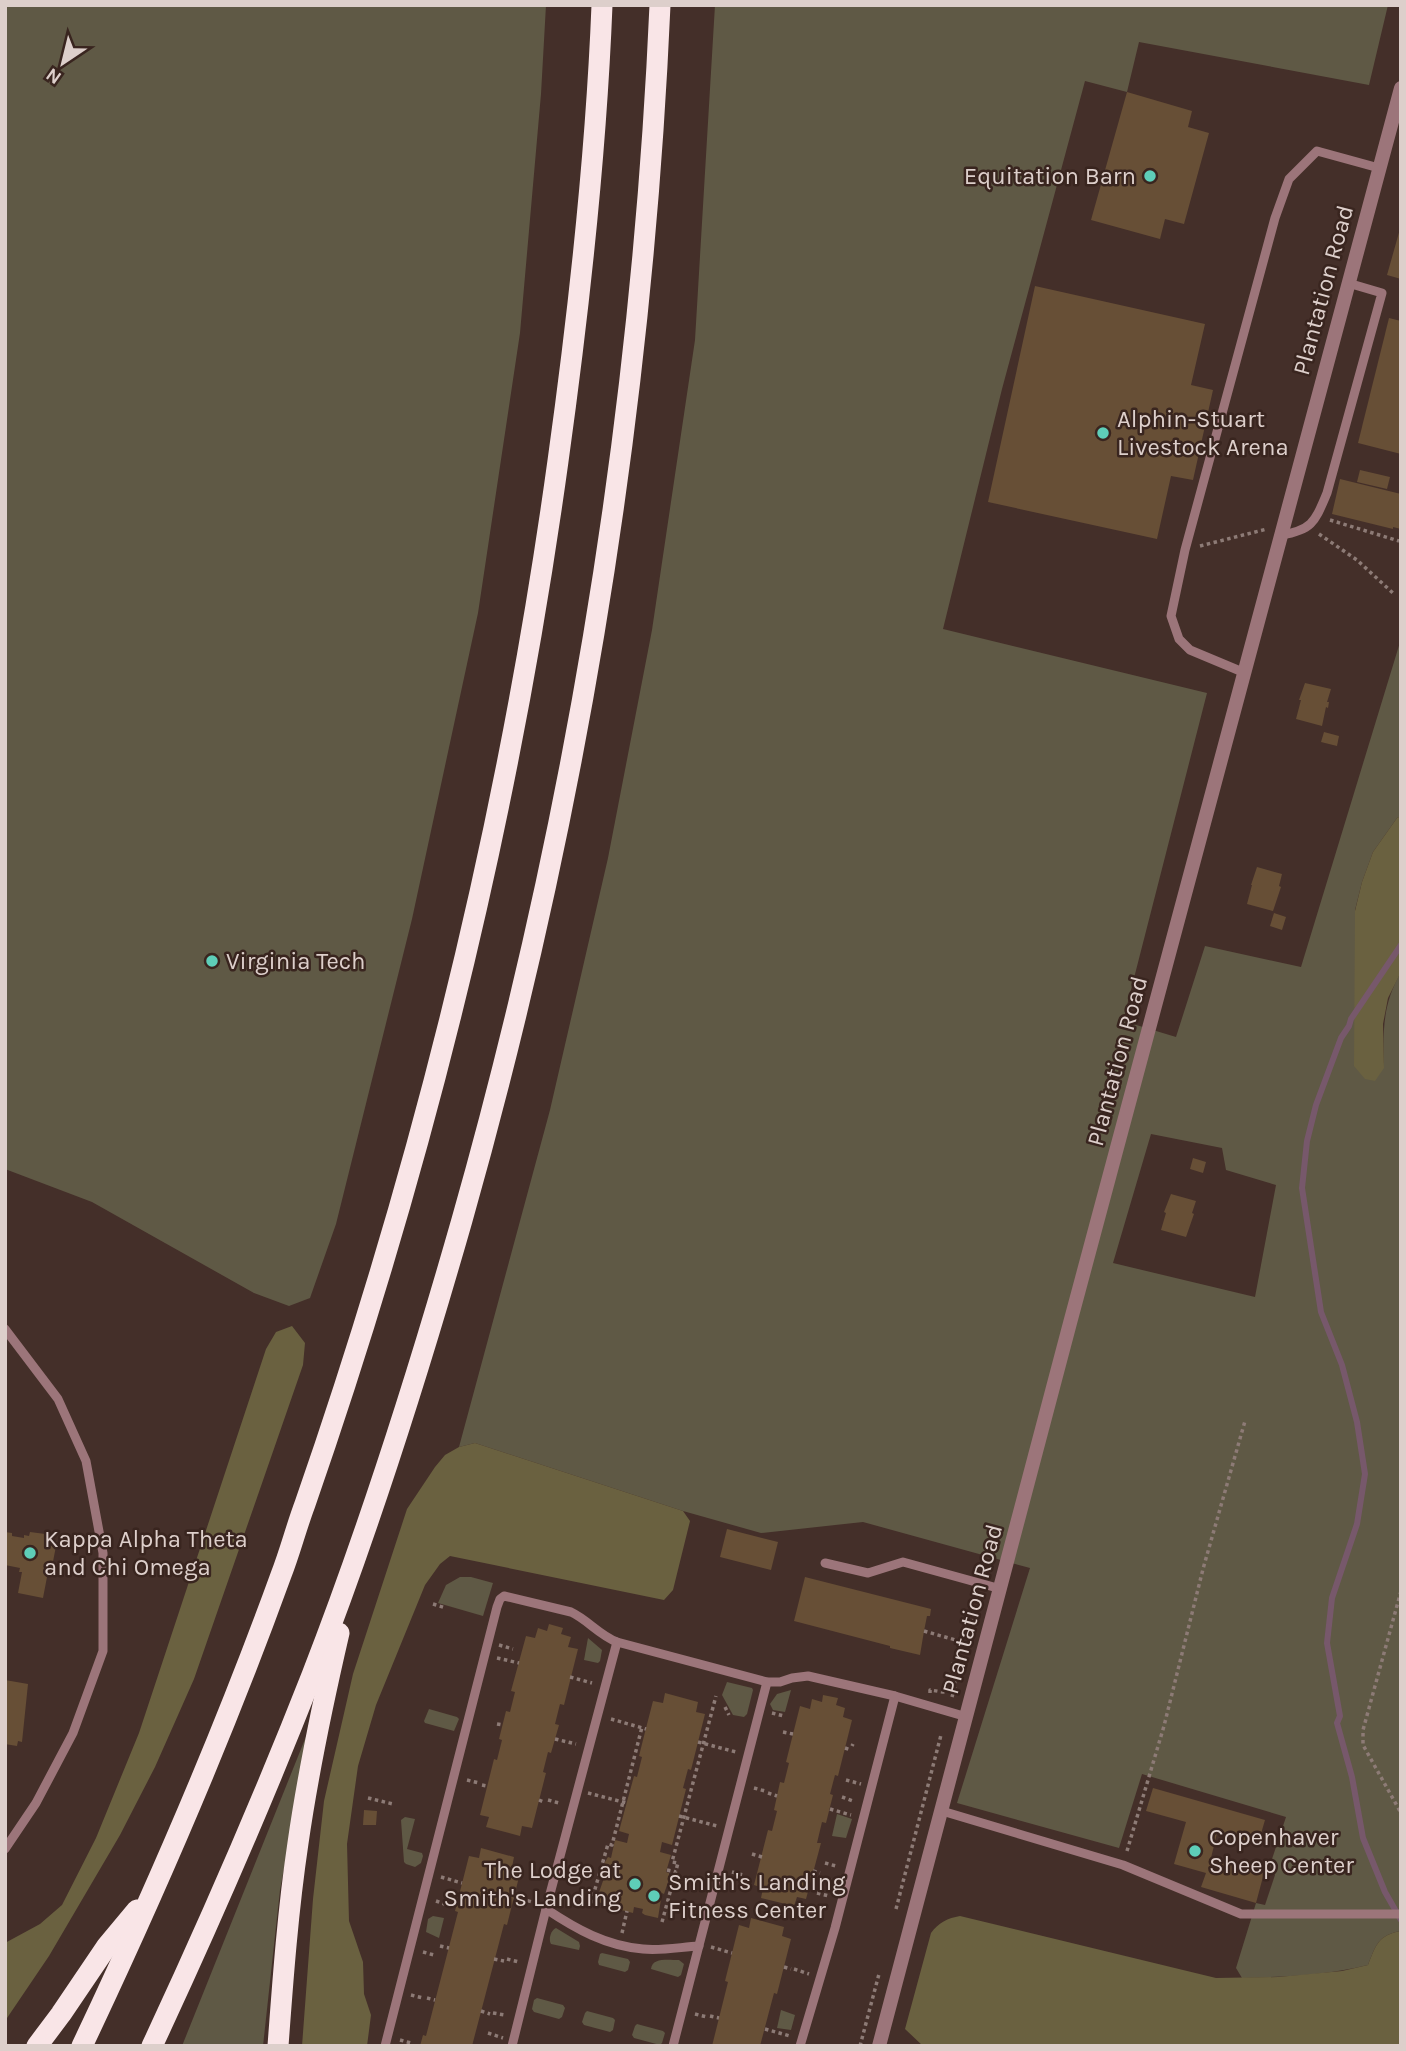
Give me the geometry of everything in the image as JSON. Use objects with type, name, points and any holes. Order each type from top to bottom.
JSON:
[{"type":"highway","points":[[82,2046],[223,1726],[282,1572],[346,1384],[428,1108],[477,913],[530,648],[561,442],[582,270],[602,5]]},
{"type":"highway","points":[[152,2046],[275,1768],[359,1546],[414,1384],[475,1171],[530,955],[566,786],[595,628],[620,461],[642,264],[660,5]]},
{"type":"highway","points":[[278,2046],[298,1843],[321,1713],[359,1546]]},
{"type":"highway","points":[[37,2046],[107,1946],[152,1892]]},
{"type":"street","name":"Plantation Road","points":[[879,2046],[1073,1310],[1245,673],[1276,532],[1401,88]]},
{"type":"lane","points":[[1245,673],[1190,650],[1179,639],[1171,616],[1185,550],[1275,218],[1289,179],[1317,151],[1379,168]]},
{"type":"lane","points":[[1276,532],[1298,532],[1309,527],[1327,493],[1382,293],[1348,283]]},
{"type":"lane","points":[[5,1329],[58,1399],[86,1461],[103,1553],[103,1651],[73,1733],[36,1803],[5,1849]]},
{"type":"lane","points":[[825,1563],[868,1573],[903,1562],[1001,1589]]},
{"type":"lane","points":[[385,2046],[498,1601],[504,1596],[571,1612],[607,1638],[617,1642],[767,1682],[808,1676],[895,1696],[967,1717]]},
{"type":"lane","points":[[512,2046],[542,1906],[617,1642]]},
{"type":"lane","points":[[673,2046],[703,1946],[767,1682]]},
{"type":"lane","points":[[800,2046],[835,1928],[895,1696]]},
{"type":"lane","points":[[942,1811],[1123,1865],[1241,1914],[1401,1914]]},
{"type":"lane","points":[[542,1906],[594,1938],[619,1946],[645,1950],[703,1946]]},
{"type":"path","points":[[1317,516],[1399,541]]},
{"type":"path","points":[[1309,527],[1357,560],[1394,594]]},
{"type":"path","points":[[1185,550],[1276,532]]},
{"type":"path","points":[[1123,1865],[1164,1726],[1203,1569],[1245,1421]]},
{"type":"path","points":[[1401,1591],[1363,1730],[1363,1745],[1401,1813]]},
{"type":"path","points":[[433,1604],[446,1608]]},
{"type":"path","points":[[923,1631],[959,1641]]},
{"type":"path","points":[[510,1661],[519,1663]]},
{"type":"path","points":[[951,1698],[953,1662]]},
{"type":"path","points":[[570,1677],[579,1679]]},
{"type":"path","points":[[930,1690],[953,1690]]},
{"type":"path","points":[[662,1922],[678,1863],[673,1862],[681,1817],[716,1696]]},
{"type":"path","points":[[725,1707],[729,1715]]},
{"type":"path","points":[[592,1903],[605,1853],[608,1844],[612,1845],[625,1803],[644,1728],[621,1722]]},
{"type":"path","points":[[785,1724],[783,1731],[793,1734]]},
{"type":"path","points":[[894,1917],[941,1735]]},
{"type":"path","points":[[555,1739],[563,1741]]},
{"type":"path","points":[[701,1743],[723,1749]]},
{"type":"path","points":[[845,1748],[852,1747]]},
{"type":"path","points":[[482,1785],[487,1786]]},
{"type":"path","points":[[768,1793],[777,1796]]},
{"type":"path","points":[[602,1797],[625,1803]]},
{"type":"path","points":[[368,1798],[393,1804]]},
{"type":"path","points":[[830,1809],[838,1811]]},
{"type":"path","points":[[681,1817],[704,1823]]},
{"type":"path","points":[[605,1853],[612,1854]]},
{"type":"path","points":[[752,1854],[761,1857]]},
{"type":"path","points":[[667,1870],[676,1872]]},
{"type":"path","points":[[813,1871],[820,1873]]},
{"type":"path","points":[[439,1877],[462,1883]]},
{"type":"path","points":[[514,1897],[542,1906]]},
{"type":"path","points":[[625,1920],[627,1911]]},
{"type":"path","points":[[440,1946],[449,1948]]},
{"type":"path","points":[[703,1946],[732,1953]]},
{"type":"path","points":[[494,1959],[504,1961]]},
{"type":"path","points":[[784,1966],[791,1969]]},
{"type":"path","points":[[860,2046],[880,1969]]},
{"type":"path","points":[[427,1998],[436,2000]]},
{"type":"path","points":[[481,2011],[490,2014]]},
{"type":"path","points":[[710,2016],[719,2018]]},
{"type":"path","points":[[765,2029],[776,2032]]},
{"type":"shaded area","name":"Virginia Tech","points":[[5,5],[546,5],[520,333],[478,613],[412,919],[336,1224],[310,1298],[289,1306],[254,1293],[92,1202],[5,1169]]},
{"type":"shaded area","points":[[715,5],[1388,5],[1369,85],[1139,42],[1127,92],[1085,81],[1002,389],[943,629],[1207,693],[1123,1021],[1176,1037],[1205,946],[1301,967],[1401,639],[1401,816],[1373,852],[1355,910],[1384,1068],[1387,1007],[1401,972],[1401,1931],[1387,1935],[1379,1942],[1368,1965],[1321,1973],[1242,1978],[1236,1968],[1256,1903],[1265,1905],[1275,1875],[1270,1865],[1286,1817],[1142,1774],[1119,1848],[957,1803],[1030,1568],[863,1522],[761,1533],[683,1511],[475,1443],[459,1447],[550,1110],[608,858],[652,630],[695,340]],"holes":[[[1151,1134],[1222,1148],[1226,1170],[1276,1185],[1255,1297],[1113,1263]]]},
{"type":"shaded area","points":[[1401,816],[1401,972],[1388,998],[1383,1024],[1384,1068],[1375,1081],[1365,1079],[1354,1066],[1355,911],[1373,852]]},
{"type":"shaded area","points":[[292,1326],[305,1343],[303,1365],[194,1679],[155,1767],[120,1835],[49,1956],[5,2021],[5,1943],[40,1924],[62,1905],[96,1838],[139,1733],[266,1349],[276,1332]]},
{"type":"shaded area","points":[[475,1443],[683,1511],[690,1521],[673,1590],[664,1600],[450,1556],[440,1564],[425,1585],[376,1705],[358,1766],[347,1844],[349,1921],[363,1962],[364,1994],[371,2015],[367,2046],[302,2046],[313,1899],[324,1801],[353,1674],[407,1509],[445,1455],[459,1447]]},
{"type":"shaded area","points":[[460,1577],[493,1583],[483,1616],[438,1603],[446,1585]]},
{"type":"shaded area","points":[[588,1638],[602,1650],[598,1663],[584,1660]]},
{"type":"shaded area","points":[[727,1682],[753,1690],[744,1717],[733,1715],[722,1695]]},
{"type":"shaded area","points":[[791,1690],[785,1712],[773,1710],[770,1704],[777,1694]]},
{"type":"shaded area","points":[[429,1709],[457,1717],[459,1719],[454,1731],[425,1723]]},
{"type":"shaded area","points":[[311,1724],[280,1890],[263,2046],[182,2046]]},
{"type":"shaded area","points":[[837,1814],[852,1819],[846,1838],[832,1836]]},
{"type":"shaded area","points":[[405,1817],[415,1819],[407,1849],[422,1853],[423,1856],[421,1863],[415,1867],[404,1862],[401,1820]]},
{"type":"shaded area","points":[[433,1916],[444,1918],[439,1938],[426,1932],[428,1919]]},
{"type":"shaded area","points":[[960,1916],[1216,1978],[1278,1977],[1342,1971],[1368,1965],[1379,1942],[1387,1935],[1401,1931],[1401,2046],[923,2046],[905,2029],[931,1933],[937,1926]]},
{"type":"shaded area","points":[[556,1928],[579,1942],[579,1950],[551,1944],[551,1935]]},
{"type":"shaded area","points":[[602,1953],[628,1959],[628,1970],[625,1972],[599,1965]]},
{"type":"shaded area","points":[[679,1960],[684,1964],[678,1977],[651,1969],[658,1961]]},
{"type":"shaded area","points":[[537,1998],[563,2005],[565,2008],[562,2017],[559,2019],[534,2012],[532,2009]]},
{"type":"shaded area","points":[[781,2010],[795,2015],[791,2030],[777,2028]]},
{"type":"shaded area","points":[[587,2011],[613,2018],[613,2030],[610,2032],[584,2025],[582,2022]]},
{"type":"shaded area","points":[[637,2024],[663,2031],[665,2033],[662,2043],[660,2045],[634,2038],[632,2035]]},
{"type":"building","name":"Equitation Barn","points":[[1127,92],[1192,111],[1188,127],[1209,133],[1184,224],[1165,219],[1160,239],[1091,220]]},
{"type":"building","points":[[1401,229],[1401,279],[1387,275]]},
{"type":"building","name":"Alphin-Stuart Livestock Arena","points":[[1035,286],[1205,324],[1191,385],[1213,390],[1193,480],[1171,476],[1157,539],[988,502]]},
{"type":"building","points":[[1389,318],[1401,321],[1401,454],[1358,443]]},
{"type":"building","points":[[1360,470],[1390,477],[1387,489],[1357,482]]},
{"type":"building","points":[[1340,479],[1401,494],[1401,529],[1332,514]]},
{"type":"building","points":[[1305,683],[1331,689],[1322,726],[1296,719]]},
{"type":"building","points":[[1324,732],[1339,736],[1337,746],[1321,742]]},
{"type":"building","points":[[1257,867],[1282,874],[1281,887],[1273,911],[1247,904]]},
{"type":"building","points":[[1274,913],[1286,917],[1282,930],[1270,926]]},
{"type":"building","points":[[1193,1158],[1206,1162],[1203,1173],[1190,1169]]},
{"type":"building","points":[[1171,1194],[1196,1201],[1186,1237],[1161,1230]]},
{"type":"building","points":[[727,1529],[778,1542],[771,1570],[720,1557]]},
{"type":"building","name":"Kappa Alpha Theta and Chi Omega","points":[[5,1532],[24,1538],[24,1535],[29,1536],[30,1532],[53,1535],[52,1540],[57,1541],[43,1598],[18,1593],[22,1572],[19,1572],[20,1568],[5,1565]]},
{"type":"building","points":[[805,1577],[931,1609],[930,1616],[927,1616],[920,1655],[794,1621]]},
{"type":"building","points":[[549,1624],[563,1628],[561,1634],[571,1637],[568,1647],[578,1649],[564,1705],[560,1704],[555,1724],[559,1725],[551,1753],[548,1752],[543,1772],[546,1773],[532,1828],[522,1826],[520,1836],[486,1827],[489,1817],[480,1815],[494,1759],[497,1760],[502,1740],[499,1739],[506,1711],[510,1712],[515,1692],[511,1691],[526,1636],[535,1638],[538,1628],[547,1631]]},
{"type":"building","points":[[5,1680],[28,1684],[22,1742],[18,1741],[17,1746],[5,1744]]},
{"type":"building","points":[[665,1693],[698,1702],[696,1712],[705,1714],[691,1770],[688,1769],[683,1788],[686,1789],[672,1845],[662,1842],[660,1852],[671,1855],[666,1872],[669,1873],[669,1879],[664,1894],[662,1893],[658,1918],[645,1915],[642,1913],[643,1909],[634,1907],[633,1913],[621,1910],[622,1904],[613,1901],[612,1906],[609,1906],[596,1901],[604,1878],[605,1862],[608,1857],[611,1858],[615,1840],[627,1843],[629,1834],[619,1831],[634,1776],[637,1777],[642,1757],[639,1756],[653,1701],[663,1703]]},
{"type":"building","points":[[823,1695],[838,1698],[836,1705],[845,1708],[843,1717],[852,1720],[838,1776],[835,1775],[830,1794],[833,1795],[826,1823],[822,1822],[817,1843],[821,1843],[806,1899],[797,1897],[794,1906],[761,1898],[763,1888],[754,1885],[768,1830],[772,1831],[780,1782],[784,1783],[789,1763],[786,1762],[800,1706],[810,1709],[812,1699],[822,1702]]},
{"type":"building","name":"Copenhaver Sheep Center","points":[[1153,1788],[1265,1820],[1258,1844],[1217,1833],[1211,1858],[1264,1873],[1256,1903],[1201,1887],[1206,1873],[1174,1864],[1186,1822],[1146,1811]]},
{"type":"building","points":[[364,1810],[377,1811],[376,1825],[363,1825]]},
{"type":"building","points":[[481,1848],[514,1857],[512,1867],[521,1869],[472,2046],[420,2046],[423,2035],[426,2036],[458,1912],[455,1911],[469,1856],[479,1858]]},
{"type":"building","points":[[751,1918],[784,1927],[782,1936],[791,1939],[777,1994],[774,1993],[760,2046],[712,2046],[739,1925],[749,1928]]},
{"type":"waterway","points":[[1401,945],[1341,1038],[1316,1105],[1307,1141],[1302,1188],[1321,1312],[1342,1365],[1357,1422],[1365,1474],[1357,1524],[1332,1598],[1327,1643],[1340,1716],[1337,1723],[1352,1777],[1363,1838],[1385,1892],[1401,1920]]},
{"type":"place","name":"Equitation Barn","points":[[1150,176]]},
{"type":"place","name":"Alphin-Stuart Livestock Arena","points":[[1103,433]]},
{"type":"place","name":"Virginia Tech","points":[[212,961]]},
{"type":"place","name":"Kappa Alpha Theta and Chi Omega","points":[[30,1553]]},
{"type":"place","name":"Copenhaver Sheep Center","points":[[1195,1851]]},
{"type":"place","name":"The Lodge at Smith's Landing","points":[[635,1884]]},
{"type":"place","name":"Smith's Landing Fitness Center","points":[[654,1896]]}]
